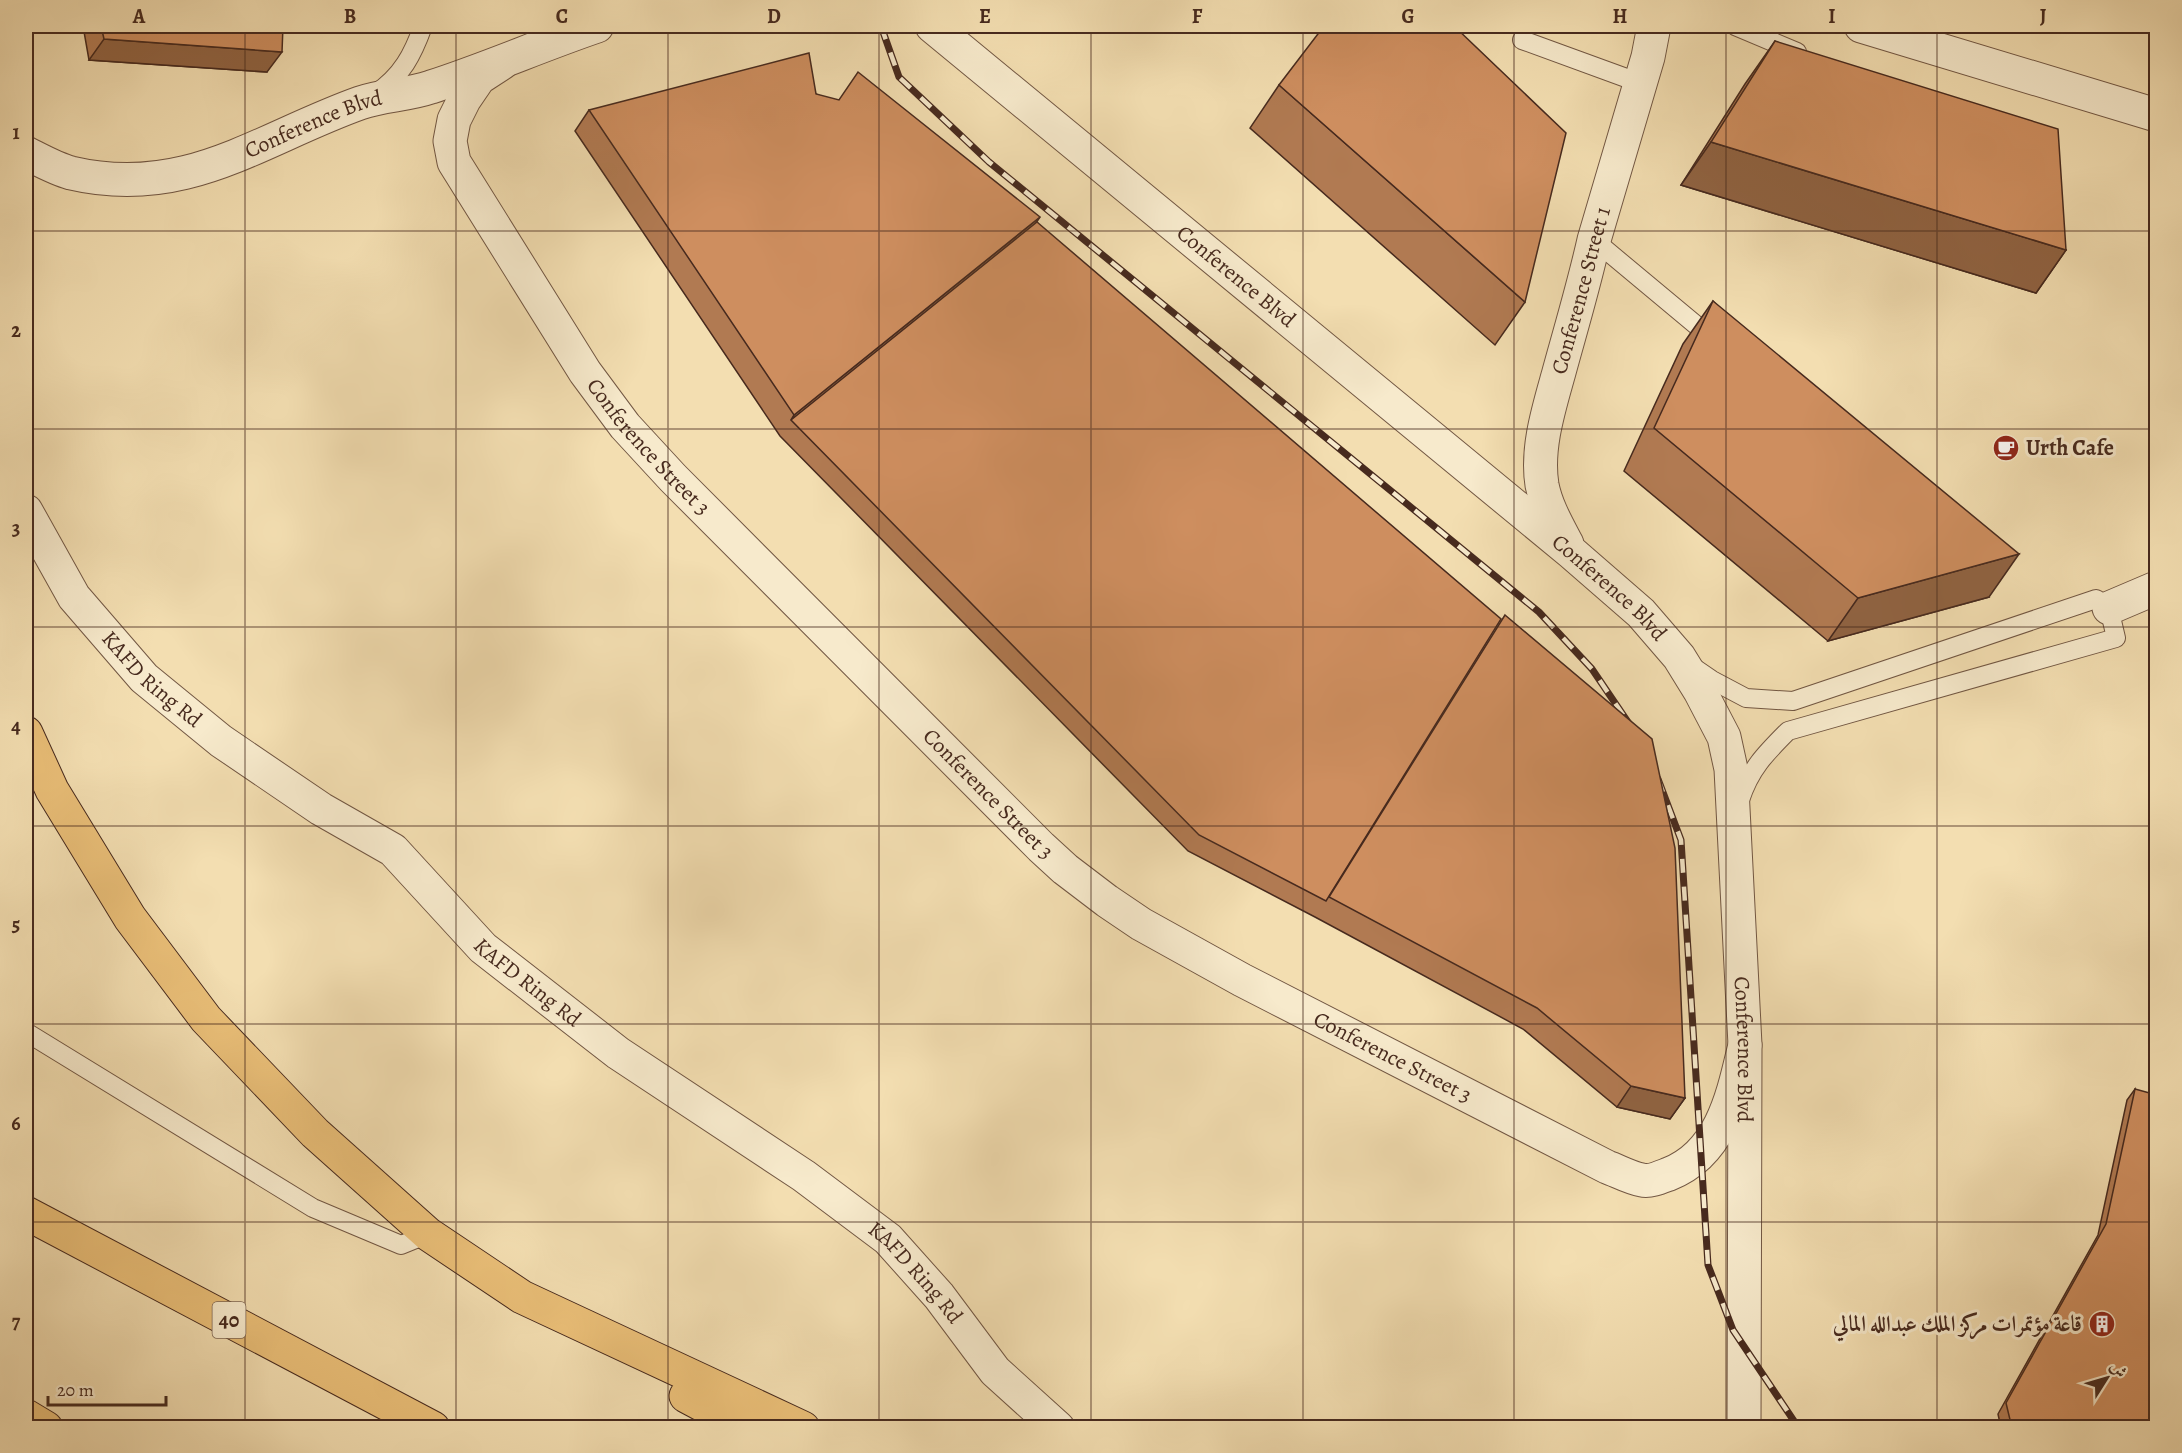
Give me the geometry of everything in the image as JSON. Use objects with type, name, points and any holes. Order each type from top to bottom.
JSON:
[{"type":"main road","points":[[26,733],[52,790],[130,918],[206,1018],[315,1132],[428,1234],[643,1374],[746,1428]]},
{"type":"main road","name":"40","points":[[26,1213],[433,1428]]},
{"type":"main road","points":[[522,1297],[803,1428]]},
{"type":"main road","points":[[26,1416],[46,1428]]},
{"type":"street","name":"Conference Blvd","points":[[932,26],[1641,613],[1679,657],[1700,691],[1724,737],[1731,769],[1745,1045],[1744,1428]]},
{"type":"street","name":"Conference Street 1","points":[[1572,554],[1551,512],[1542,484],[1541,460],[1549,407],[1654,26]]},
{"type":"street","points":[[1861,26],[2157,115]]},
{"type":"street","name":"Conference Blvd","points":[[26,153],[70,172],[110,179],[135,181],[188,173],[238,156],[362,102],[428,88],[502,63],[585,30]]},
{"type":"street","name":"Conference Street 3","points":[[502,63],[480,78],[464,100],[454,120],[450,141],[454,162],[585,372],[625,426],[673,478],[990,797],[1080,881],[1141,924],[1242,980],[1607,1167],[1643,1181],[1660,1178],[1684,1168],[1701,1154],[1721,1126],[1730,1105],[1745,1045]]},
{"type":"street","name":"KAFD Ring Rd","points":[[26,511],[74,597],[144,678],[221,741],[321,809],[393,850],[483,948],[618,1053],[804,1176],[888,1239],[939,1296],[995,1371],[1059,1428]]},
{"type":"street","points":[[2109,608],[2157,588]]},
{"type":"lane","points":[[362,102],[385,87],[414,53],[423,26]]},
{"type":"lane","points":[[535,26],[542,30],[585,30]]},
{"type":"lane","points":[[1735,26],[1817,60]]},
{"type":"lane","points":[[1522,40],[1640,83]]},
{"type":"lane","points":[[1594,240],[1731,355]]},
{"type":"lane","points":[[1679,657],[1712,680],[1746,698],[1793,701],[2096,599],[2109,608],[2116,638],[1788,731],[1754,767],[1740,799],[1734,825]]},
{"type":"lane","points":[[26,1032],[313,1208],[401,1245],[428,1234]]},
{"type":"building","points":[[101,26],[283,26],[282,52],[104,39]]},
{"type":"building","points":[[1324,26],[1454,26],[1566,133],[1525,302],[1279,85]]},
{"type":"building","points":[[1775,41],[2058,129],[2066,250],[1711,142]]},
{"type":"building","points":[[809,53],[816,94],[839,100],[858,72],[1040,217],[794,415],[589,110]]},
{"type":"building","points":[[1037,222],[1501,619],[1326,901],[1199,835],[791,420]]},
{"type":"building","points":[[1713,301],[2019,554],[1858,598],[1654,428]]},
{"type":"building","points":[[1505,615],[1652,739],[1675,848],[1685,1098],[1631,1086],[1537,1008],[1329,897]]},
{"type":"building","name":"قاعة مؤتمرات مركز الملك عبدالله المالي","points":[[2135,1089],[2157,1095],[2157,1428],[2012,1428],[2006,1403],[2106,1224]]},
{"type":"railway","points":[[881,26],[899,77],[989,162],[1539,612],[1592,669],[1632,728]]},
{"type":"railway","points":[[1658,779],[1681,840],[1708,1265],[1733,1330],[1796,1424],[1802,1428]]},
{"type":"place","name":"Urth Cafe","points":[[2006,448]]},
{"type":"place","name":"قاعة مؤتمرات مركز الملك عبدالله المالي","points":[[2102,1324]]}]
